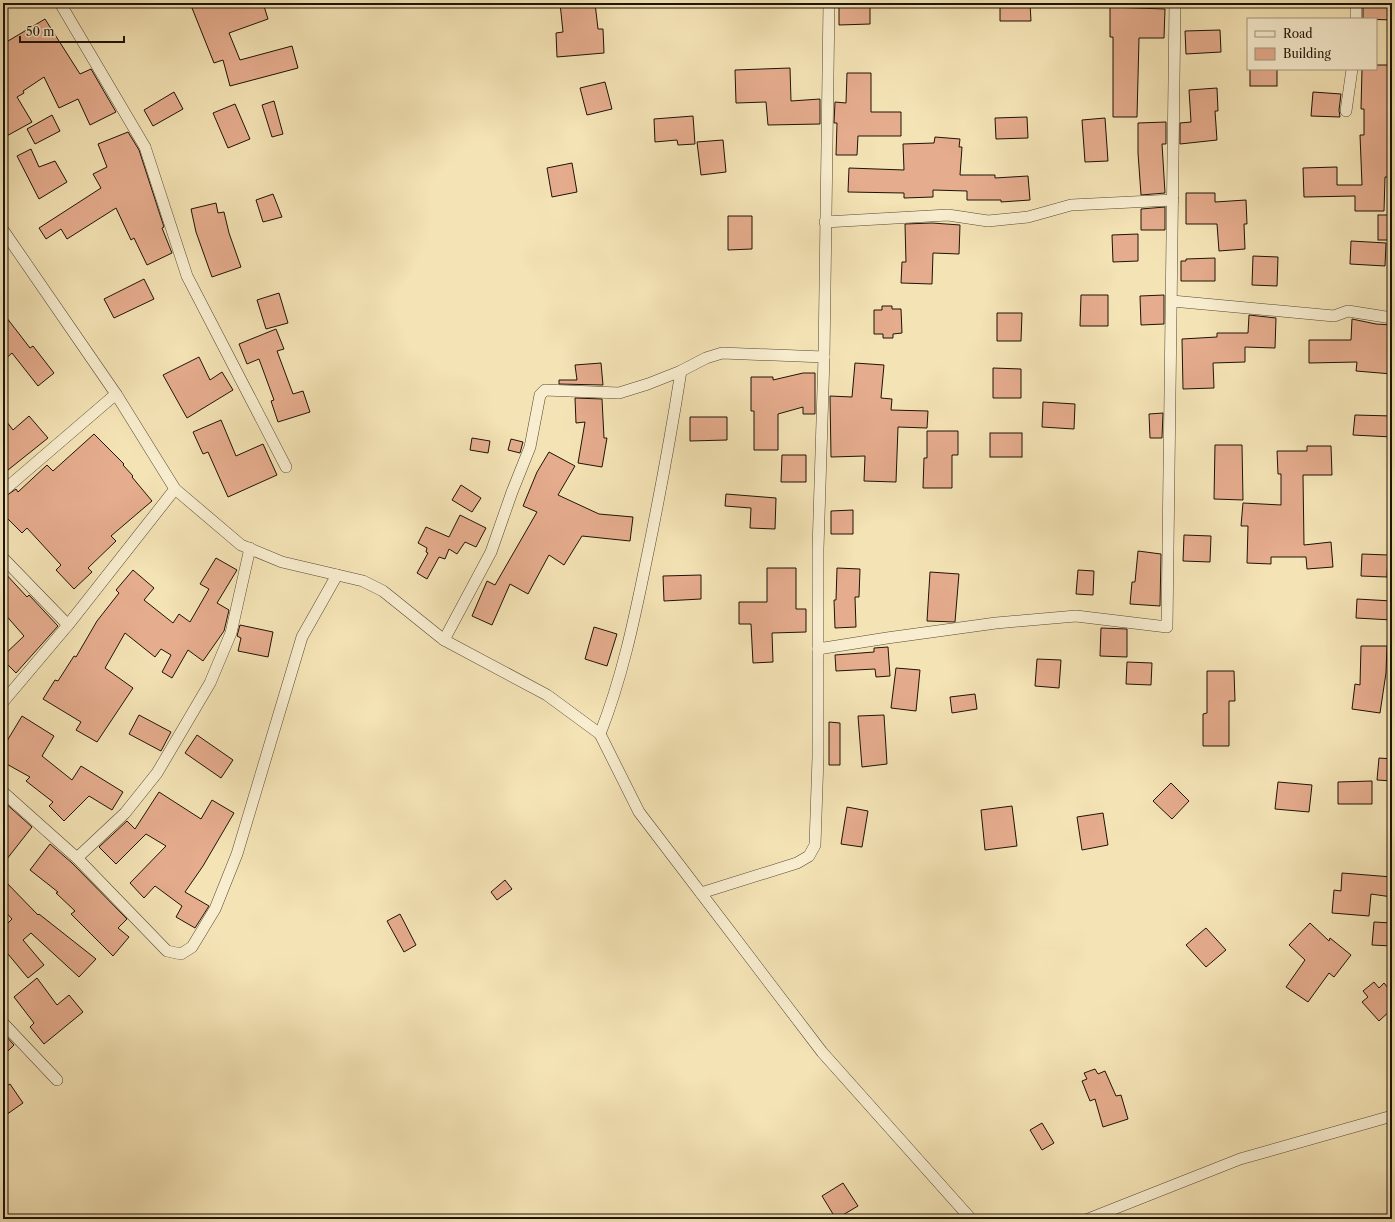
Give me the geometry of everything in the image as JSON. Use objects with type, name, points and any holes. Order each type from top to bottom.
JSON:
[{"type":"street","points":[[60,3],[145,147],[187,276],[286,467]]},
{"type":"street","points":[[700,893],[797,863],[809,856],[815,845],[818,757],[818,549],[824,357],[829,3]]},
{"type":"street","points":[[818,649],[996,623],[1076,616],[1167,627],[1175,3]]},
{"type":"street","points":[[1356,3],[1356,18]]},
{"type":"street","points":[[1346,111],[1352,70]]},
{"type":"street","points":[[826,222],[948,215],[988,221],[1028,217],[1070,205],[1173,200]]},
{"type":"street","points":[[3,230],[116,394],[175,489],[241,545],[282,562],[363,581],[383,590],[444,640],[547,695],[600,734],[639,812],[700,893],[822,1052],[971,1219]]},
{"type":"street","points":[[1172,301],[1334,316],[1348,312],[1392,318]]},
{"type":"street","points":[[444,640],[491,552],[512,492],[530,447],[540,395],[545,390],[618,393],[681,371],[706,358],[722,353],[824,357]]},
{"type":"street","points":[[600,734],[614,698],[628,646],[652,535],[681,371]]},
{"type":"street","points":[[3,491],[116,394]]},
{"type":"street","points":[[3,702],[68,625],[175,489]]},
{"type":"street","points":[[78,858],[125,813],[157,773],[210,683],[231,633],[250,548]]},
{"type":"street","points":[[3,558],[68,625]]},
{"type":"street","points":[[3,792],[78,858],[168,952],[182,954],[192,947],[215,909],[237,854],[302,637],[337,575]]},
{"type":"street","points":[[3,1023],[57,1080]]},
{"type":"street","points":[[1088,1219],[1240,1158],[1392,1116]]},
{"type":"building","points":[[190,3],[263,3],[268,19],[229,33],[240,60],[292,46],[298,68],[230,86],[223,60],[214,63]]},
{"type":"building","points":[[560,3],[595,3],[598,29],[603,29],[604,53],[557,57],[556,33],[563,32]]},
{"type":"building","points":[[839,3],[870,3],[870,24],[839,25]]},
{"type":"building","points":[[1000,3],[1030,3],[1031,21],[1000,21]]},
{"type":"building","points":[[1363,3],[1392,3],[1392,20],[1363,18]]},
{"type":"building","points":[[1110,7],[1165,9],[1164,38],[1139,38],[1137,117],[1113,117],[1113,37],[1110,37]]},
{"type":"building","points":[[45,19],[80,74],[91,69],[116,112],[90,125],[78,99],[59,108],[44,77],[23,91],[24,93],[17,97],[32,122],[3,138],[3,44]]},
{"type":"building","points":[[1220,30],[1221,52],[1186,54],[1185,31]]},
{"type":"building","points":[[1377,65],[1392,65],[1392,177],[1385,177],[1384,211],[1355,211],[1355,196],[1304,197],[1303,168],[1337,167],[1337,185],[1362,185],[1360,135],[1364,135],[1364,109],[1361,109],[1362,70],[1377,70]]},
{"type":"building","points":[[790,68],[791,101],[820,99],[820,124],[768,125],[766,102],[736,103],[735,70]]},
{"type":"building","points":[[1250,70],[1277,70],[1277,86],[1250,86]]},
{"type":"building","points":[[847,73],[871,73],[871,112],[901,112],[901,136],[858,136],[857,155],[836,155],[837,123],[834,123],[835,102],[846,103]]},
{"type":"building","points":[[605,82],[612,109],[587,115],[580,88]]},
{"type":"building","points":[[1217,88],[1218,111],[1215,111],[1217,140],[1180,144],[1180,123],[1191,122],[1189,90]]},
{"type":"building","points":[[174,92],[183,109],[153,126],[144,110]]},
{"type":"building","points":[[1313,92],[1341,94],[1339,110],[1340,117],[1311,116]]},
{"type":"building","points":[[274,101],[283,134],[272,137],[262,105]]},
{"type":"building","points":[[235,104],[250,139],[228,148],[213,113]]},
{"type":"building","points":[[52,115],[60,131],[35,144],[27,129]]},
{"type":"building","points":[[693,116],[695,144],[678,145],[677,140],[655,142],[654,119]]},
{"type":"building","points":[[1027,117],[1028,138],[996,139],[995,118]]},
{"type":"building","points":[[1105,118],[1108,161],[1085,162],[1082,120]]},
{"type":"building","points":[[1166,122],[1166,144],[1162,144],[1165,193],[1141,195],[1138,153],[1138,123]]},
{"type":"building","points":[[128,132],[139,150],[164,227],[162,228],[172,253],[147,265],[134,238],[131,240],[116,208],[67,239],[61,229],[46,239],[39,228],[101,188],[93,174],[107,167],[98,144]]},
{"type":"building","points":[[935,137],[960,139],[959,147],[962,147],[960,175],[995,175],[995,178],[1028,176],[1030,200],[1001,202],[1001,200],[967,200],[967,191],[933,190],[933,197],[904,198],[904,193],[848,192],[849,168],[904,170],[903,144],[934,143]]},
{"type":"building","points":[[723,140],[726,172],[701,175],[697,142]]},
{"type":"building","points":[[31,149],[39,167],[55,161],[67,182],[39,199],[17,156]]},
{"type":"building","points":[[572,163],[577,192],[552,197],[547,168]]},
{"type":"building","points":[[1186,193],[1215,193],[1215,202],[1246,200],[1247,224],[1244,224],[1245,249],[1219,251],[1217,224],[1186,224]]},
{"type":"building","points":[[273,194],[282,217],[263,222],[256,200]]},
{"type":"building","points":[[216,203],[218,213],[224,212],[229,233],[241,267],[212,277],[196,232],[191,209]]},
{"type":"building","points":[[1165,207],[1165,230],[1141,230],[1141,209]]},
{"type":"building","points":[[1378,215],[1392,215],[1392,240],[1378,240]]},
{"type":"building","points":[[728,216],[752,216],[752,249],[728,250]]},
{"type":"building","points":[[932,223],[960,225],[959,254],[933,253],[932,284],[901,283],[902,262],[906,262],[905,224]]},
{"type":"building","points":[[1138,234],[1138,261],[1113,262],[1112,235]]},
{"type":"building","points":[[1351,241],[1386,243],[1385,266],[1350,264]]},
{"type":"building","points":[[1253,256],[1278,257],[1277,286],[1252,285]]},
{"type":"building","points":[[1215,258],[1215,281],[1181,281],[1181,261],[1186,261],[1186,259]]},
{"type":"building","points":[[144,279],[154,299],[114,318],[104,299]]},
{"type":"building","points":[[279,293],[288,323],[266,329],[257,300]]},
{"type":"building","points":[[1081,295],[1108,295],[1108,326],[1080,326]]},
{"type":"building","points":[[1164,295],[1164,324],[1141,325],[1140,296]]},
{"type":"building","points":[[882,306],[892,306],[892,309],[901,309],[902,333],[893,334],[893,338],[883,338],[883,334],[874,334],[874,310],[882,310]]},
{"type":"building","points":[[3,313],[30,348],[33,346],[54,373],[38,386],[12,353],[3,361]]},
{"type":"building","points":[[997,313],[1022,313],[1021,341],[997,341]]},
{"type":"building","points":[[1249,315],[1276,318],[1275,348],[1245,347],[1245,362],[1213,363],[1214,388],[1183,389],[1182,339],[1217,337],[1217,333],[1248,333]]},
{"type":"building","points":[[1352,319],[1376,324],[1392,325],[1392,374],[1356,371],[1357,362],[1309,363],[1309,340],[1351,340]]},
{"type":"building","points":[[276,329],[284,349],[277,351],[293,394],[303,391],[310,412],[278,422],[271,401],[274,400],[259,359],[247,364],[239,344]]},
{"type":"building","points":[[199,357],[210,380],[222,372],[233,390],[187,418],[163,375]]},
{"type":"building","points":[[601,363],[603,385],[559,384],[559,380],[577,380],[575,365]]},
{"type":"building","points":[[855,363],[884,365],[881,398],[892,399],[891,410],[928,411],[927,428],[898,427],[896,482],[864,481],[865,456],[831,457],[830,396],[852,397]]},
{"type":"building","points":[[993,368],[1021,369],[1021,398],[993,398]]},
{"type":"building","points":[[803,373],[815,373],[815,414],[803,414],[803,407],[778,414],[778,450],[754,450],[754,411],[751,411],[751,377],[773,377],[773,380]]},
{"type":"building","points":[[575,398],[602,399],[604,438],[607,438],[602,467],[578,463],[585,422],[576,423]]},
{"type":"building","points":[[1043,402],[1075,404],[1074,429],[1042,427]]},
{"type":"building","points":[[1163,413],[1162,438],[1150,438],[1149,414]]},
{"type":"building","points":[[1355,415],[1392,416],[1392,437],[1353,435]]},
{"type":"building","points":[[29,416],[48,438],[3,474],[3,417],[13,430]]},
{"type":"building","points":[[690,417],[727,417],[727,440],[690,441]]},
{"type":"building","points":[[221,420],[236,456],[263,444],[277,475],[228,497],[208,452],[203,454],[193,432]]},
{"type":"building","points":[[927,431],[958,431],[958,455],[952,455],[952,488],[923,488],[924,458],[927,458]]},
{"type":"building","points":[[990,433],[1022,433],[1022,457],[990,457]]},
{"type":"building","points":[[94,434],[124,464],[123,465],[133,476],[132,477],[152,501],[111,536],[116,541],[88,568],[92,572],[74,589],[56,570],[61,565],[27,528],[22,533],[3,514],[3,498],[16,489],[18,492],[47,465],[53,471]]},
{"type":"building","points":[[472,438],[490,441],[488,453],[470,450]]},
{"type":"building","points":[[511,439],[523,442],[520,453],[508,450]]},
{"type":"building","points":[[1215,445],[1242,445],[1243,500],[1214,499]]},
{"type":"building","points":[[1307,446],[1331,446],[1332,475],[1303,475],[1304,545],[1331,542],[1333,567],[1307,569],[1306,557],[1271,557],[1271,564],[1247,563],[1248,526],[1241,526],[1243,503],[1281,505],[1281,474],[1278,474],[1277,451],[1307,451]]},
{"type":"building","points":[[549,452],[575,466],[558,495],[599,514],[633,517],[630,541],[582,536],[564,565],[549,555],[528,594],[510,584],[492,625],[472,616],[487,581],[495,585],[537,512],[523,506],[537,472]]},
{"type":"building","points":[[782,455],[806,455],[806,482],[781,482]]},
{"type":"building","points":[[461,485],[481,498],[472,512],[452,500]]},
{"type":"building","points":[[726,494],[776,498],[775,529],[750,528],[751,508],[725,506]]},
{"type":"building","points":[[853,510],[853,534],[831,534],[831,511]]},
{"type":"building","points":[[460,515],[486,528],[476,547],[465,542],[457,554],[449,549],[445,559],[439,557],[427,579],[417,573],[428,553],[426,552],[427,548],[418,543],[426,527],[449,537]]},
{"type":"building","points":[[1184,535],[1211,536],[1210,562],[1183,561]]},
{"type":"building","points":[[1138,551],[1161,554],[1160,606],[1130,604],[1132,582],[1135,582]]},
{"type":"building","points":[[1362,554],[1388,555],[1387,577],[1361,576]]},
{"type":"building","points":[[216,558],[237,570],[217,603],[229,610],[224,631],[203,661],[188,650],[172,678],[162,672],[171,655],[161,649],[155,657],[125,633],[105,668],[133,688],[97,742],[76,730],[81,722],[43,699],[55,680],[58,681],[74,656],[76,657],[97,621],[119,593],[116,590],[133,570],[154,588],[144,600],[173,623],[179,614],[190,622],[209,589],[200,584]]},
{"type":"building","points":[[767,568],[796,568],[796,609],[806,609],[806,632],[772,633],[773,662],[753,663],[751,624],[739,624],[739,602],[767,602]]},
{"type":"building","points":[[837,568],[860,569],[859,597],[855,597],[856,627],[835,628],[834,600],[836,600]]},
{"type":"building","points":[[1078,570],[1094,571],[1093,595],[1076,594]]},
{"type":"building","points":[[3,571],[27,597],[29,595],[58,626],[16,673],[3,660],[3,656],[24,636],[3,612]]},
{"type":"building","points":[[930,572],[959,574],[955,622],[927,621]]},
{"type":"building","points":[[701,575],[701,599],[664,601],[663,576]]},
{"type":"building","points":[[1357,599],[1392,601],[1392,620],[1356,618]]},
{"type":"building","points":[[240,625],[273,632],[268,657],[238,651],[241,638],[237,636]]},
{"type":"building","points":[[594,627],[617,634],[607,666],[585,659]]},
{"type":"building","points":[[1101,628],[1127,629],[1127,657],[1100,656]]},
{"type":"building","points":[[1361,646],[1387,646],[1386,673],[1380,713],[1352,709],[1355,684],[1360,685]]},
{"type":"building","points":[[888,647],[890,676],[876,677],[875,669],[836,671],[835,655],[874,652],[874,648]]},
{"type":"building","points":[[1037,659],[1061,660],[1059,688],[1035,686]]},
{"type":"building","points":[[1127,662],[1152,663],[1151,685],[1126,684]]},
{"type":"building","points":[[896,668],[920,670],[916,711],[891,708]]},
{"type":"building","points":[[1207,671],[1234,671],[1235,701],[1229,701],[1229,746],[1203,746],[1203,714],[1207,713]]},
{"type":"building","points":[[975,694],[977,709],[952,713],[950,697]]},
{"type":"building","points":[[139,715],[171,732],[161,751],[129,734]]},
{"type":"building","points":[[884,715],[887,764],[862,767],[858,716]]},
{"type":"building","points":[[22,716],[54,736],[42,756],[72,780],[81,766],[123,792],[112,810],[89,796],[64,821],[49,806],[53,802],[26,781],[30,777],[3,762],[3,739],[7,741]]},
{"type":"building","points":[[829,722],[840,723],[840,765],[829,765]]},
{"type":"building","points":[[197,735],[233,760],[221,778],[185,753]]},
{"type":"building","points":[[1379,758],[1392,759],[1392,781],[1377,780]]},
{"type":"building","points":[[1372,781],[1372,804],[1338,804],[1338,782]]},
{"type":"building","points":[[1278,782],[1312,785],[1309,812],[1275,809]]},
{"type":"building","points":[[1171,783],[1189,801],[1172,819],[1153,801]]},
{"type":"building","points":[[159,792],[201,819],[212,800],[234,813],[203,866],[185,892],[209,906],[195,928],[176,917],[182,906],[155,886],[144,898],[130,883],[166,846],[146,834],[116,864],[99,847],[127,821],[135,829]]},
{"type":"building","points":[[3,801],[32,827],[3,864]]},
{"type":"building","points":[[1012,806],[1017,846],[985,850],[981,810]]},
{"type":"building","points":[[847,807],[868,811],[862,847],[841,844]]},
{"type":"building","points":[[1103,813],[1108,845],[1082,850],[1077,817]]},
{"type":"building","points":[[50,844],[72,863],[127,919],[118,928],[129,937],[113,956],[71,914],[75,911],[56,893],[58,892],[30,870]]},
{"type":"building","points":[[1342,873],[1392,877],[1392,897],[1371,894],[1369,916],[1332,913],[1334,890],[1341,891]]},
{"type":"building","points":[[3,879],[38,915],[39,914],[96,959],[79,977],[31,933],[23,940],[44,965],[28,978],[3,948],[3,928],[12,919],[3,909]]},
{"type":"building","points":[[505,880],[512,889],[497,900],[491,892]]},
{"type":"building","points":[[400,914],[416,945],[404,952],[387,921]]},
{"type":"building","points":[[1374,922],[1392,923],[1392,946],[1372,945]]},
{"type":"building","points":[[1310,923],[1329,941],[1330,938],[1351,955],[1334,977],[1329,973],[1308,1002],[1286,987],[1305,960],[1289,945]]},
{"type":"building","points":[[1206,928],[1226,950],[1206,967],[1186,945]]},
{"type":"building","points":[[37,978],[57,1005],[69,995],[83,1012],[44,1044],[30,1027],[34,1023],[14,997]]},
{"type":"building","points":[[1374,982],[1379,988],[1384,983],[1392,993],[1392,1009],[1379,1021],[1362,1002],[1368,997],[1363,991]]},
{"type":"building","points":[[3,1033],[14,1045],[3,1056]]},
{"type":"building","points":[[1095,1069],[1098,1074],[1105,1071],[1116,1096],[1121,1095],[1128,1119],[1103,1127],[1095,1099],[1090,1101],[1082,1081],[1087,1079],[1084,1073]]},
{"type":"building","points":[[10,1084],[23,1103],[3,1117],[3,1088]]},
{"type":"building","points":[[1042,1123],[1054,1143],[1042,1150],[1030,1130]]},
{"type":"building","points":[[843,1183],[858,1206],[836,1219],[822,1196]]}]
